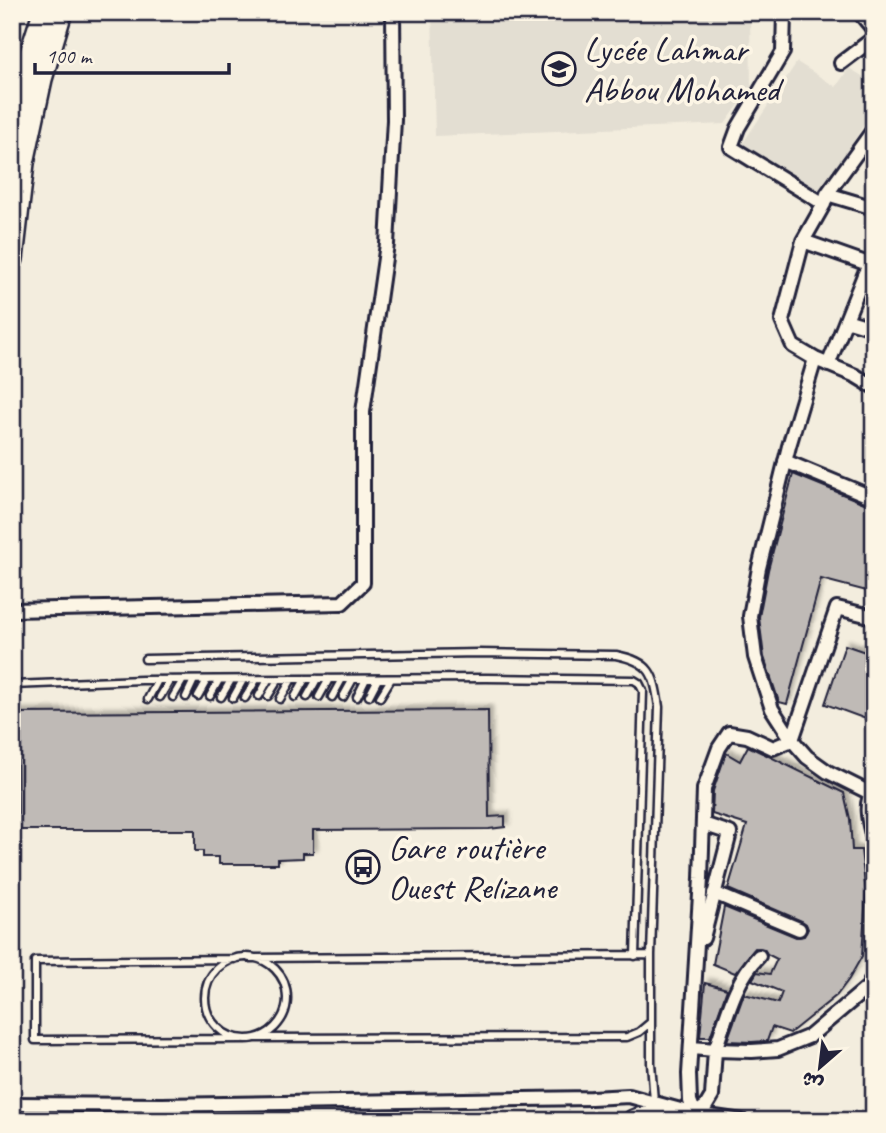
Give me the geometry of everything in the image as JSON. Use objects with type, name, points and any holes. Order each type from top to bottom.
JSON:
[{"type":"highway","points":[[12,126],[24,75],[44,12]]},
{"type":"highway","points":[[12,259],[23,163],[41,79],[61,12]]},
{"type":"street","points":[[12,610],[342,603],[363,583],[363,412],[387,244],[394,120],[393,12]]},
{"type":"street","points":[[784,12],[783,52],[738,128],[731,148],[825,199],[874,208]]},
{"type":"street","points":[[859,12],[874,30]]},
{"type":"street","points":[[841,63],[874,38]]},
{"type":"street","points":[[874,129],[825,199],[803,241],[782,321],[793,346],[874,387]]},
{"type":"street","points":[[803,241],[873,263],[846,320],[822,362],[785,461],[750,616],[755,657],[772,709],[792,740],[807,757],[828,772],[872,791],[867,800],[874,842]]},
{"type":"street","points":[[846,320],[869,327]]},
{"type":"street","points":[[785,461],[874,498]]},
{"type":"street","points":[[691,1118],[690,1074],[704,789],[719,748],[729,733],[747,736],[773,748],[792,740],[837,608],[874,617]]},
{"type":"street","points":[[695,969],[730,833],[703,824]]},
{"type":"street","points":[[714,893],[799,929]]},
{"type":"street","points":[[691,1118],[706,1106],[712,1096],[715,1050],[736,990],[747,969],[759,956]]},
{"type":"street","points":[[692,1048],[752,1051],[778,1049],[810,1036],[868,986],[874,975]]},
{"type":"street","points":[[12,1104],[190,1104],[629,1096],[651,1115],[742,1121]]},
{"type":"lane","points":[[145,659],[479,653],[603,654],[624,656],[644,664],[651,674],[659,707],[651,955],[651,1115]]},
{"type":"lane","points":[[295,697],[305,679]]},
{"type":"lane","points":[[307,696],[317,679]]},
{"type":"lane","points":[[319,697],[329,679]]},
{"type":"lane","points":[[332,697],[342,679]]},
{"type":"lane","points":[[344,697],[352,679]]},
{"type":"lane","points":[[357,697],[366,679]]},
{"type":"lane","points":[[369,696],[378,679]]},
{"type":"lane","points":[[380,697],[391,679]]},
{"type":"lane","points":[[12,685],[158,680],[634,680],[643,691],[635,956]]},
{"type":"lane","points":[[148,699],[158,680]]},
{"type":"lane","points":[[160,697],[170,680]]},
{"type":"lane","points":[[173,697],[183,680]]},
{"type":"lane","points":[[186,697],[194,680]]},
{"type":"lane","points":[[198,696],[207,680]]},
{"type":"lane","points":[[210,696],[219,680]]},
{"type":"lane","points":[[222,697],[231,680]]},
{"type":"lane","points":[[233,698],[243,680]]},
{"type":"lane","points":[[246,698],[256,680]]},
{"type":"lane","points":[[258,696],[268,680]]},
{"type":"lane","points":[[268,696],[278,680]]},
{"type":"lane","points":[[279,699],[292,680]]},
{"type":"lane","points":[[651,955],[34,961],[35,1041],[627,1037],[639,1032],[651,1021]]},
{"type":"lane","points":[[249,958],[264,962],[275,970],[283,982],[287,996],[285,1011],[278,1023],[268,1033],[255,1038]]},
{"type":"lane","points":[[235,959],[222,965],[212,975],[206,988],[205,1001],[208,1015],[216,1027],[228,1035],[242,1039]]},
{"type":"shaded area","name":"Lycée Lahmar Abbou Mohamed","points":[[432,12],[750,12],[751,88],[725,124],[435,136]]},
{"type":"shaded area","points":[[797,62],[836,87],[849,68],[874,83],[863,101],[874,109],[819,195],[764,161],[743,143]]},
{"type":"building","points":[[793,474],[874,507],[874,593],[821,579],[787,704],[779,702],[764,657],[759,617],[768,570]]},
{"type":"building","points":[[845,645],[874,655],[874,722],[825,704]]},
{"type":"building","points":[[488,710],[489,817],[505,816],[505,827],[313,830],[313,853],[303,853],[303,858],[278,859],[278,864],[219,864],[219,857],[203,857],[203,851],[195,851],[195,830],[18,830],[17,713]]},
{"type":"building","points":[[748,746],[844,793],[850,819],[852,850],[861,850],[866,893],[862,956],[837,995],[790,1033],[772,1027],[767,1041],[752,1042],[727,1041],[744,994],[778,1003],[782,992],[752,980],[757,972],[770,974],[777,959],[767,954],[764,949],[755,948],[735,973],[713,964],[724,907],[796,937],[804,936],[808,929],[802,921],[728,889],[747,825],[712,814],[713,791],[726,753],[740,761]]},
{"type":"building","points":[[705,983],[727,989],[710,1037],[700,1037]]},
{"type":"place","name":"Lycée Lahmar Abbou Mohamed","points":[[559,69]]},
{"type":"place","name":"Gare routière Ouest Relizane","points":[[363,867]]}]
